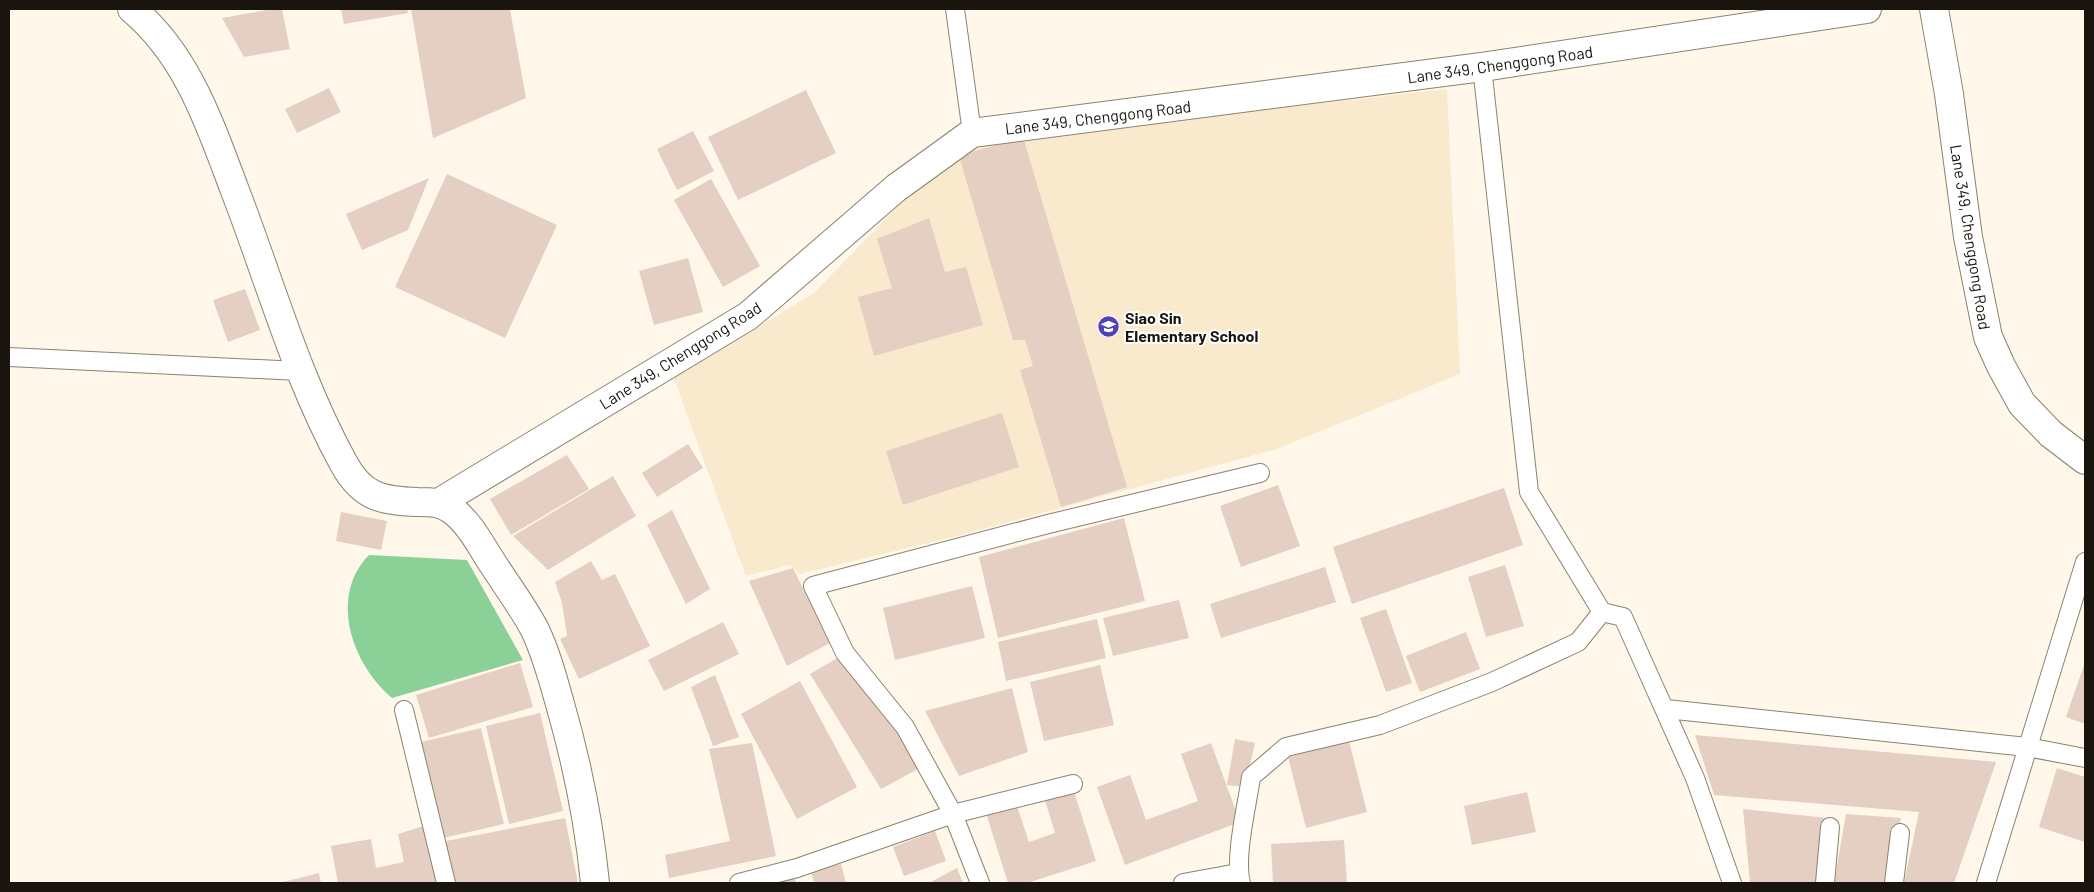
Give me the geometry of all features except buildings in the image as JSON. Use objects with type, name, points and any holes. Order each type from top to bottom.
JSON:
[{"type":"street","points":[[132,9],[142,18],[178,61],[200,101],[244,212],[299,370],[343,463],[362,489],[372,494],[394,500],[440,502],[454,511],[471,530],[536,632],[552,678],[580,778],[589,829],[595,883]]},
{"type":"street","name":"Lane 349, Chenggong Road","points":[[440,502],[748,316],[896,188],[972,133],[1482,67],[1867,9]]},
{"type":"street","name":"Lane 349, Chenggong Road","points":[[1934,9],[1949,94],[1968,237],[1988,337],[2000,366],[2022,404],[2051,434],[2085,460]]},
{"type":"lane","points":[[956,9],[972,133]]},
{"type":"lane","points":[[1482,67],[1529,492],[1602,612],[1623,617],[1666,709],[1695,778],[1725,882]]},
{"type":"lane","points":[[9,357],[299,370]]},
{"type":"lane","points":[[980,883],[953,814],[905,727],[845,653],[813,586],[1048,524],[1260,473]]},
{"type":"lane","points":[[1986,883],[2085,562]]},
{"type":"lane","points":[[1184,883],[1240,878],[1251,777],[1286,747],[1380,725],[1492,682],[1578,642],[1602,612]]},
{"type":"lane","points":[[1666,709],[2027,747],[2085,758]]},
{"type":"lane","points":[[404,710],[446,883]]},
{"type":"lane","points":[[739,883],[797,868],[953,814],[1073,784]]},
{"type":"lane","points":[[1825,883],[1830,827]]},
{"type":"lane","points":[[1894,883],[1900,833]]},
{"type":"shaded area","name":"Siao Sin Elementary School","points":[[1447,89],[1460,374],[1277,449],[961,535],[800,574],[790,565],[746,576],[673,376],[706,359],[814,293],[931,172],[975,142]]},
{"type":"shaded area","points":[[369,555],[467,560],[523,660],[392,698],[366,668],[356,649],[350,630],[348,610],[350,590],[357,572]]},
{"type":"place","name":"Siao Sin Elementary School","points":[[1109,326]]}]
